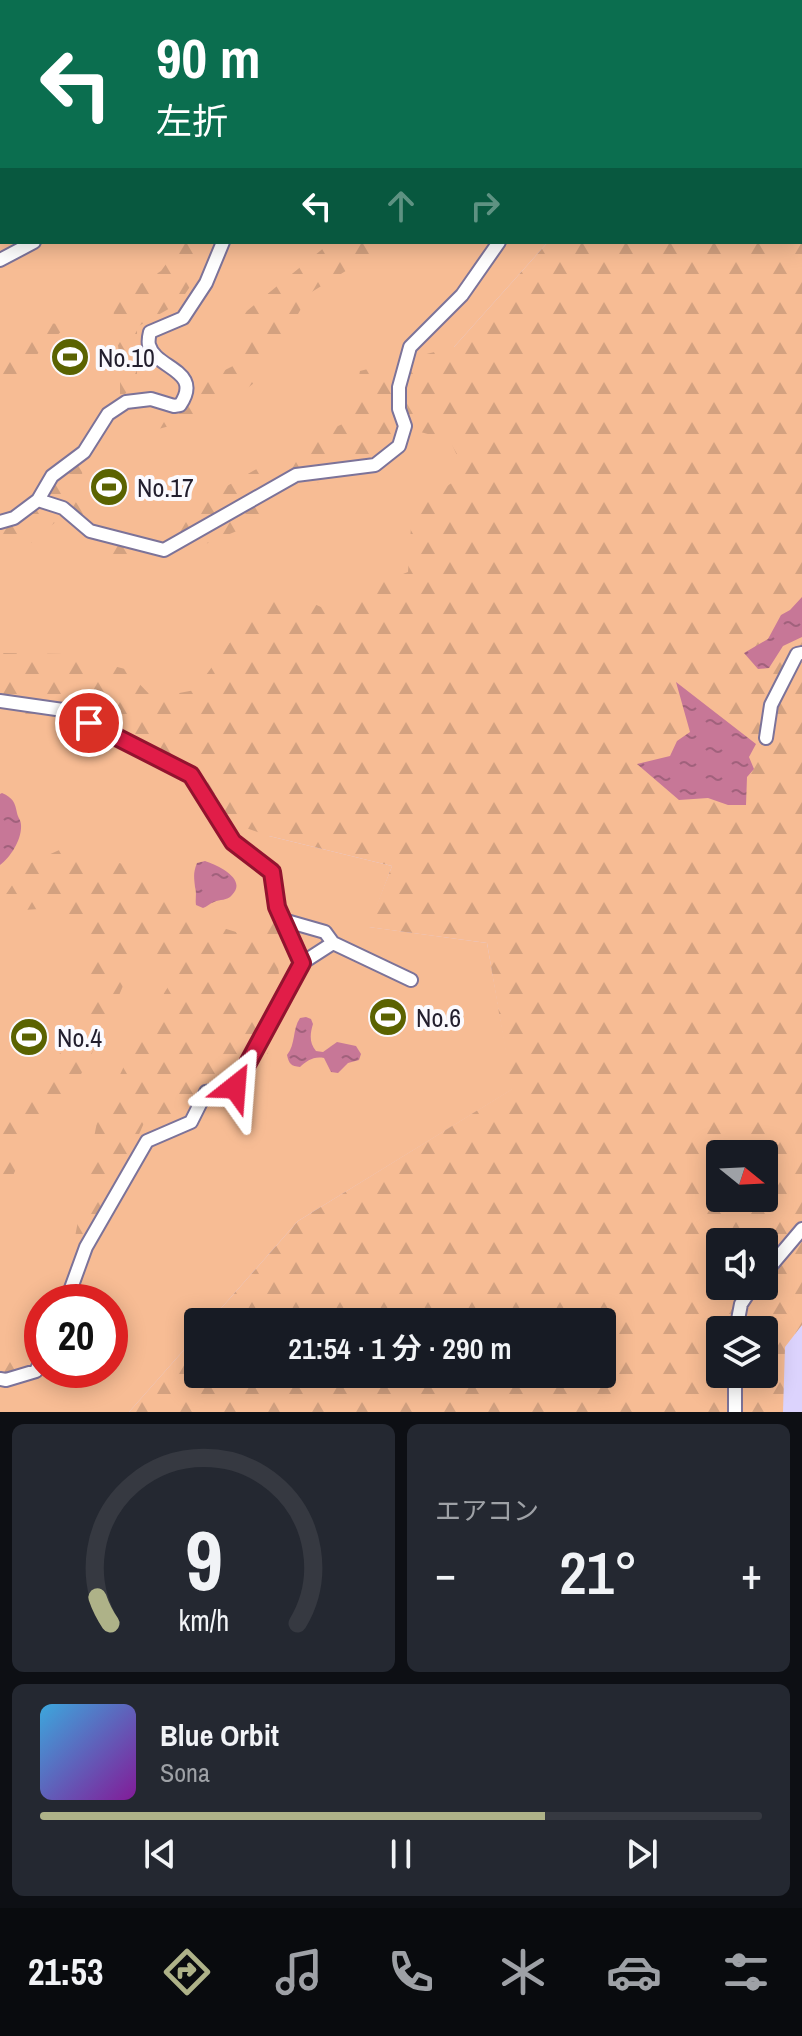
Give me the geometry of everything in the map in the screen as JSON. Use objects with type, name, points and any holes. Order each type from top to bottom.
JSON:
[{"type":"street","points":[[0,260],[30,244]]},
{"type":"street","points":[[0,522],[14,518],[38,500],[52,476],[84,452],[108,414],[126,402],[151,399],[180,405],[186,397],[186,385],[182,376],[153,354],[148,343],[150,332],[183,318],[206,283],[222,244]]},
{"type":"street","points":[[38,500],[63,508],[90,531],[164,550],[296,475],[375,465],[399,446],[405,426],[399,409],[399,387],[410,347],[462,295],[493,244]]},
{"type":"street","points":[[766,738],[771,705],[797,654],[802,653]]},
{"type":"street","points":[[0,701],[63,710],[191,775],[233,842],[272,872],[277,907],[302,963]]},
{"type":"street","points":[[283,920],[325,932],[333,943],[411,980]]},
{"type":"street","points":[[73,1284],[86,1247],[147,1141],[191,1122],[206,1092],[235,1087],[302,963],[333,943]]},
{"type":"street","points":[[778,1257],[802,1229]]},
{"type":"street","points":[[0,1379],[24,1375]]},
{"type":"street","points":[[735,1388],[735,1412]]},
{"type":"green space","points":[[0,244],[546,244],[454,347],[494,474],[269,836],[392,866],[369,927],[487,943],[513,1089],[298,1221],[221,1308],[184,1308],[184,1350],[129,1412],[0,1412]]},
{"type":"green space","points":[[181,244],[219,244],[179,303],[137,327],[137,384],[120,398],[120,360],[112,302],[161,271]]},
{"type":"green space","points":[[329,244],[385,244],[310,293],[262,377],[212,415],[139,434],[155,409],[237,364],[237,319]]},
{"type":"green space","points":[[546,244],[802,244],[802,1325],[785,1347],[783,1412],[129,1412],[184,1350],[184,1388],[616,1388],[616,1308],[221,1308],[298,1221],[512,1089],[487,943],[368,927],[392,866],[269,836],[215,817],[159,752],[73,723],[0,709],[0,653],[67,654],[125,669],[153,698],[195,690],[231,641],[268,602],[301,598],[321,607],[408,572],[412,512],[465,473],[450,440],[413,430],[393,435],[354,477],[283,488],[256,523],[172,558],[79,562],[90,542],[158,536],[201,501],[305,441],[349,421],[360,371],[454,347]]},
{"type":"green space","points":[[37,323],[69,324],[9,381],[0,397],[0,344]]},
{"type":"green space","points":[[54,455],[85,461],[76,502],[91,524],[77,525],[59,519],[10,561],[0,562],[0,518],[8,518]]},
{"type":"green space","points":[[66,847],[133,867],[194,919],[249,936],[268,918],[289,929],[276,954],[284,1008],[265,1061],[225,1080],[202,1109],[144,1123],[99,1225],[80,1284],[70,1284],[75,1266],[74,1242],[97,1122],[144,1025],[173,979],[156,956],[133,962],[107,1024],[65,1105],[24,1150],[0,1206],[3,1107],[37,1083],[48,1062],[86,1035],[85,989],[96,949],[56,908],[7,911],[0,922],[0,903],[26,865]]},
{"type":"green space","points":[[0,1355],[24,1356],[24,1366],[0,1375]]},
{"type":"water","points":[[802,597],[802,637],[783,646],[769,668],[758,669],[744,653],[768,639],[781,615]]},
{"type":"water","points":[[676,682],[756,744],[749,757],[754,769],[747,777],[746,805],[728,805],[708,798],[679,800],[637,764],[670,756],[677,741],[690,732]]},
{"type":"water","points":[[0,794],[13,801],[21,825],[15,847],[0,865]]},
{"type":"water","points":[[205,861],[234,878],[236,889],[230,897],[203,908],[196,905],[194,875],[197,863]]},
{"type":"water","points":[[306,1017],[313,1024],[311,1038],[316,1051],[323,1052],[337,1042],[356,1046],[361,1054],[359,1060],[348,1063],[338,1073],[331,1072],[324,1058],[313,1058],[300,1067],[291,1064],[287,1055],[300,1018]]},
{"type":"place","name":"No.10","points":[[70,357]]},
{"type":"place","name":"No.17","points":[[109,487]]},
{"type":"place","name":"No.6","points":[[388,1017]]},
{"type":"place","name":"No.4","points":[[29,1037]]},
{"type":"route","points":[[89,723],[191,775],[233,842],[272,872],[277,907],[302,963],[235,1087]]}]
